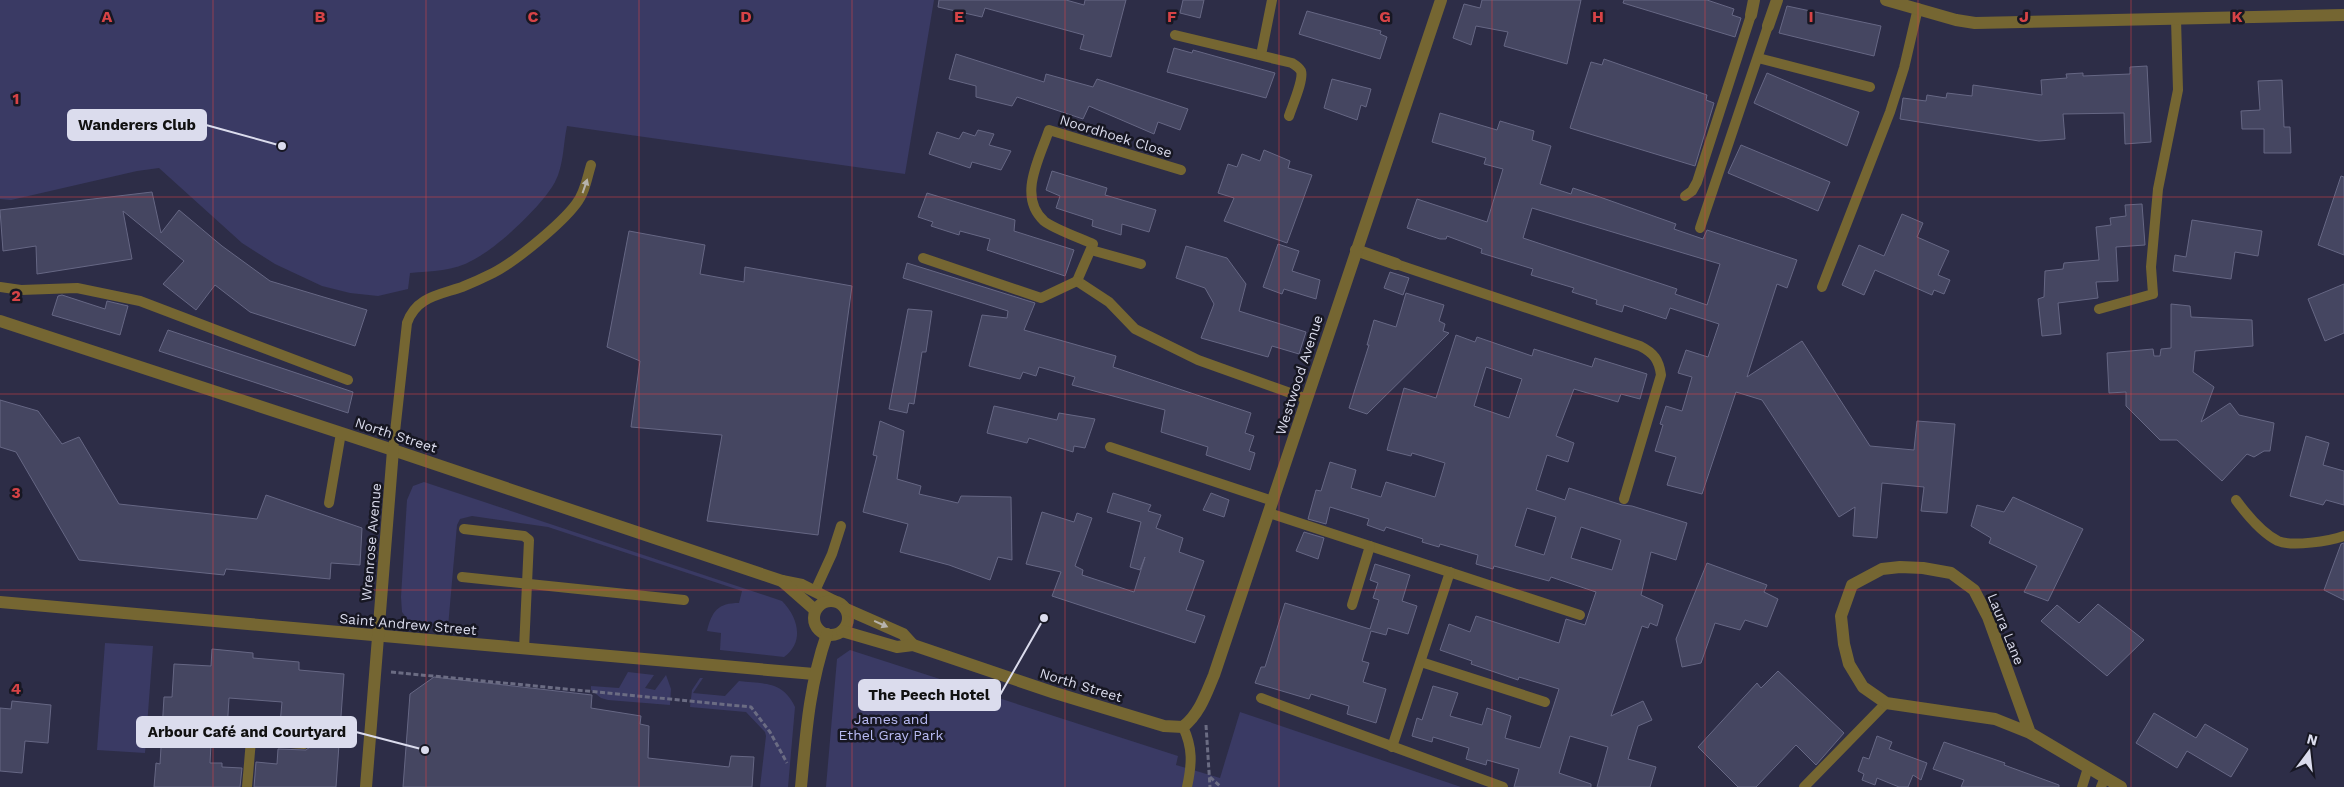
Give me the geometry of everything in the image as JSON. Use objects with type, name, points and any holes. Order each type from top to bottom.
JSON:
[{"type":"street","name":"Westwood Avenue","points":[[1183,727],[1196,714],[1214,675],[1441,0]]},
{"type":"street","points":[[1751,15],[1754,0]]},
{"type":"street","points":[[1768,26],[1777,0]]},
{"type":"street","points":[[1886,0],[1919,4],[1956,20],[1976,23],[2344,15]]},
{"type":"street","points":[[1356,250],[1396,264]]},
{"type":"street","name":"North Street","points":[[0,321],[393,450],[782,581],[792,581],[834,601]]},
{"type":"street","name":"Wrenrose Avenue","points":[[366,787],[393,450]]},
{"type":"street","name":"Laura Lane","points":[[2030,733],[1988,617],[1974,590],[1951,573],[1923,568],[1882,569],[1852,585],[1841,616],[1844,644],[1849,664],[1863,687],[1886,703],[1995,719],[2030,733],[2088,768],[2103,782],[2121,787]]},
{"type":"street","name":"North Street","points":[[782,581],[815,610]]},
{"type":"street","points":[[826,601],[834,601],[846,609],[847,625],[842,631],[835,634],[827,634],[816,625],[815,610],[826,601]]},
{"type":"street","name":"Saint Andrew Street","points":[[0,602],[378,637],[814,674]]},
{"type":"street","name":"North Street","points":[[846,609],[903,634],[913,645],[1055,693],[1154,723],[1183,727]]},
{"type":"street","name":"North Street","points":[[842,631],[897,648],[913,645]]},
{"type":"street","points":[[801,786],[814,674],[827,634]]},
{"type":"lane","points":[[1261,55],[1272,0]]},
{"type":"lane","points":[[1822,287],[1890,112],[1904,68],[1919,4]]},
{"type":"lane","points":[[1685,196],[1692,191],[1697,182],[1751,15]]},
{"type":"lane","points":[[2099,309],[2154,294],[2152,267],[2158,189],[2178,90],[2176,19]]},
{"type":"lane","points":[[1700,228],[1768,26]]},
{"type":"lane","points":[[1175,35],[1292,63],[1302,72],[1289,116]]},
{"type":"lane","points":[[1758,58],[1870,87]]},
{"type":"lane","name":"Noordhoek Close","points":[[1091,250],[1093,244],[1044,221],[1031,202],[1031,186],[1049,130],[1181,170]]},
{"type":"lane","points":[[393,450],[407,322],[416,306],[423,300],[463,287],[496,271],[532,246],[576,205],[584,189],[591,165]]},
{"type":"lane","points":[[923,258],[1040,298],[1077,281],[1091,250],[1141,264]]},
{"type":"lane","points":[[1396,264],[1650,350],[1657,358],[1661,375],[1624,498]]},
{"type":"lane","points":[[1077,281],[1109,302],[1135,329],[1198,360],[1307,398]]},
{"type":"lane","points":[[0,287],[21,290],[77,288],[140,301],[348,380]]},
{"type":"lane","points":[[329,504],[341,433]]},
{"type":"lane","points":[[1110,447],[1370,546],[1580,615]]},
{"type":"lane","points":[[2236,500],[2259,526],[2279,541],[2312,542],[2344,536]]},
{"type":"lane","points":[[815,591],[832,554],[841,526]]},
{"type":"lane","points":[[464,529],[527,537],[531,546],[524,649]]},
{"type":"lane","points":[[1352,605],[1370,546]]},
{"type":"lane","points":[[1392,747],[1450,572]]},
{"type":"lane","points":[[462,577],[684,600]]},
{"type":"lane","points":[[1421,662],[1545,702]]},
{"type":"lane","points":[[1261,698],[1503,787]]},
{"type":"lane","points":[[1804,787],[1886,703]]},
{"type":"lane","points":[[1183,727],[1189,740],[1191,768],[1187,787]]},
{"type":"lane","points":[[200,736],[304,744]]},
{"type":"lane","points":[[247,787],[251,740]]},
{"type":"lane","points":[[2082,787],[2088,768]]},
{"type":"path","points":[[375,672],[446,676],[750,707],[770,732],[801,786]]},
{"type":"path","points":[[1205,697],[1210,787]]},
{"type":"path","points":[[1191,768],[1204,773],[1220,787]]},
{"type":"green space","points":[[0,0],[934,0],[905,174],[567,126],[562,162],[555,182],[530,214],[507,236],[466,264],[443,270],[410,273],[408,289],[378,296],[350,293],[322,286],[275,264],[242,243],[159,168],[137,171],[11,200],[0,199]]},
{"type":"green space","points":[[424,482],[782,601],[788,607],[795,622],[797,637],[795,644],[784,657],[720,650],[721,633],[707,631],[711,618],[721,607],[732,603],[739,603],[742,591],[548,527],[472,516],[460,519],[457,525],[448,627],[408,620],[402,612],[401,597],[407,500],[413,486]]},
{"type":"green space","points":[[105,643],[153,646],[145,753],[97,750]]},
{"type":"green space","name":"James and Ethel Gray Park","points":[[850,650],[1178,756],[1176,765],[1220,778],[1240,712],[1461,787],[826,787],[837,659]]},
{"type":"green space","points":[[628,672],[654,675],[645,688],[655,690],[666,675],[671,689],[670,705],[608,700],[601,698],[591,690],[591,686],[619,688]]},
{"type":"green space","points":[[700,678],[703,678],[693,693],[725,696],[739,681],[772,685],[785,692],[795,707],[788,787],[760,787],[766,736],[765,732],[746,712],[690,707],[692,690]]},
{"type":"building","points":[[939,0],[1066,0],[1084,5],[1085,0],[1126,0],[1111,57],[1080,49],[1084,35],[985,8],[982,17],[938,7]]},
{"type":"building","points":[[1183,0],[1204,0],[1200,18],[1180,13]]},
{"type":"building","points":[[1482,0],[1581,0],[1567,64],[1504,46],[1508,32],[1476,26],[1471,45],[1453,38],[1464,4],[1480,8]]},
{"type":"building","points":[[1624,0],[1707,0],[1734,9],[1732,15],[1741,18],[1735,37],[1623,3]]},
{"type":"building","points":[[1787,6],[1881,26],[1874,56],[1779,33]]},
{"type":"building","points":[[1307,11],[1381,31],[1380,34],[1387,37],[1380,59],[1299,34]]},
{"type":"building","points":[[1174,48],[1192,53],[1193,50],[1275,73],[1266,98],[1167,72]]},
{"type":"building","points":[[956,54],[1044,82],[1046,74],[1093,87],[1097,79],[1188,109],[1180,130],[1158,122],[1154,134],[1089,106],[1083,119],[1017,97],[1012,106],[976,97],[976,86],[949,79]]},
{"type":"building","points":[[1604,59],[1707,95],[1706,100],[1714,103],[1695,166],[1570,128],[1591,62],[1602,65]]},
{"type":"building","points":[[2147,66],[2151,142],[2125,144],[2124,113],[2063,114],[2065,139],[2039,141],[1900,119],[1903,98],[1926,101],[1927,95],[1946,98],[1947,93],[1972,96],[1973,85],[2042,95],[2041,80],[2067,78],[2066,74],[2083,73],[2083,76],[2130,74],[2130,67]]},
{"type":"building","points":[[1767,73],[1859,112],[1847,146],[1754,103]]},
{"type":"building","points":[[1332,79],[1371,89],[1366,107],[1361,105],[1357,120],[1324,108]]},
{"type":"building","points":[[2282,80],[2284,127],[2290,127],[2291,153],[2264,153],[2264,129],[2242,129],[2241,111],[2260,110],[2258,81]]},
{"type":"building","points":[[1440,113],[1497,130],[1500,121],[1534,131],[1532,140],[1551,146],[1540,184],[1571,194],[1573,188],[1597,196],[1676,224],[1674,229],[1703,239],[1707,230],[1797,260],[1787,288],[1777,284],[1747,377],[1802,341],[1870,446],[1914,450],[1917,421],[1955,424],[1947,513],[1921,511],[1924,487],[1882,483],[1877,538],[1853,536],[1855,507],[1839,517],[1762,400],[1736,392],[1702,494],[1667,485],[1676,457],[1655,451],[1663,425],[1660,424],[1666,406],[1682,411],[1692,377],[1678,373],[1686,350],[1708,357],[1719,324],[1670,308],[1666,319],[1624,305],[1622,312],[1596,304],[1597,300],[1572,292],[1574,288],[1531,275],[1533,269],[1481,253],[1482,249],[1447,236],[1446,239],[1440,239],[1407,228],[1417,199],[1487,222],[1503,169],[1484,164],[1486,158],[1432,142]],"holes":[[[1532,208],[1720,264],[1707,305],[1675,294],[1677,289],[1523,238]]]},
{"type":"building","points":[[978,130],[994,134],[989,145],[1011,151],[1001,170],[972,162],[970,168],[929,154],[937,132],[959,139],[963,132],[975,136]]},
{"type":"building","points":[[1741,145],[1830,182],[1818,211],[1728,173]]},
{"type":"building","points":[[1264,150],[1290,161],[1288,168],[1312,175],[1287,243],[1224,221],[1234,198],[1218,193],[1228,164],[1237,167],[1242,154],[1260,161]]},
{"type":"building","points":[[1052,171],[1107,188],[1105,195],[1156,210],[1149,232],[1122,224],[1121,235],[1092,226],[1093,220],[1056,208],[1060,196],[1046,190]]},
{"type":"building","points":[[2341,176],[2344,177],[2344,255],[2318,245]]},
{"type":"building","points":[[152,192],[161,233],[179,210],[222,246],[270,281],[367,310],[355,346],[250,312],[215,285],[196,310],[163,284],[184,261],[123,211],[132,259],[37,274],[36,246],[3,251],[0,210]]},
{"type":"building","points":[[927,193],[1015,220],[1014,231],[1074,250],[1065,276],[987,250],[990,239],[960,231],[959,235],[931,226],[933,222],[918,217]]},
{"type":"building","points":[[2142,204],[2145,245],[2116,247],[2118,281],[2096,282],[2098,298],[2058,303],[2061,334],[2042,336],[2038,299],[2044,297],[2045,271],[2063,269],[2064,263],[2099,260],[2096,227],[2111,225],[2110,218],[2126,216],[2125,205]]},
{"type":"building","points":[[1902,214],[1923,223],[1917,237],[1949,251],[1938,275],[1950,280],[1944,294],[1934,290],[1932,295],[1875,270],[1864,295],[1842,285],[1859,245],[1884,256]]},
{"type":"building","points":[[2192,220],[2262,231],[2258,256],[2235,252],[2231,279],[2173,271],[2175,255],[2186,257]]},
{"type":"building","points":[[629,231],[705,245],[700,274],[744,282],[745,267],[852,286],[818,535],[707,521],[722,435],[631,427],[640,361],[607,347]]},
{"type":"building","points":[[1278,244],[1299,251],[1292,271],[1320,280],[1316,299],[1284,289],[1282,294],[1263,287]]},
{"type":"building","points":[[1186,246],[1227,258],[1246,284],[1239,311],[1306,332],[1299,354],[1272,346],[1268,357],[1201,338],[1214,304],[1205,288],[1176,278]]},
{"type":"building","points":[[907,263],[1035,303],[1024,330],[1116,356],[1113,367],[1251,413],[1245,433],[1254,436],[1249,451],[1255,453],[1250,470],[1206,455],[1208,447],[1161,432],[1165,410],[1072,385],[1075,377],[1039,367],[1036,376],[1023,372],[1020,379],[969,366],[982,315],[1007,318],[1008,311],[903,278]]},
{"type":"building","points":[[1390,272],[1409,278],[1403,295],[1384,288]]},
{"type":"building","points":[[2344,284],[2344,333],[2325,341],[2308,299]]},
{"type":"building","points":[[1406,293],[1444,305],[1439,321],[1445,324],[1443,331],[1449,333],[1367,414],[1349,408],[1369,345],[1367,345],[1374,320],[1396,327]]},
{"type":"building","points":[[62,295],[105,309],[107,301],[128,306],[120,335],[52,315],[58,296]]},
{"type":"building","points":[[2171,304],[2190,306],[2191,317],[2252,320],[2253,346],[2195,351],[2193,372],[2214,387],[2201,422],[2230,403],[2239,415],[2274,423],[2270,451],[2264,451],[2254,457],[2247,454],[2222,481],[2177,440],[2160,440],[2126,406],[2126,392],[2109,393],[2107,353],[2153,349],[2154,356],[2160,356],[2161,349],[2171,348]]},
{"type":"building","points":[[908,309],[932,311],[926,352],[922,352],[914,404],[909,403],[907,413],[889,409]]},
{"type":"building","points":[[168,330],[353,392],[348,413],[159,351]]},
{"type":"building","points":[[1456,335],[1475,342],[1477,337],[1532,356],[1534,349],[1592,367],[1595,358],[1647,374],[1640,399],[1621,394],[1618,402],[1574,389],[1556,436],[1574,443],[1568,462],[1547,455],[1536,490],[1565,500],[1569,488],[1687,523],[1676,560],[1651,552],[1641,595],[1663,605],[1657,626],[1650,623],[1648,628],[1642,626],[1611,716],[1643,701],[1652,720],[1638,726],[1628,759],[1656,767],[1650,787],[1597,787],[1608,747],[1570,736],[1559,773],[1591,784],[1591,787],[1514,787],[1519,769],[1487,760],[1486,765],[1466,759],[1469,748],[1433,737],[1432,742],[1412,736],[1417,718],[1422,720],[1433,686],[1458,693],[1450,716],[1482,725],[1487,708],[1511,716],[1505,738],[1540,748],[1559,689],[1519,677],[1518,680],[1471,664],[1472,661],[1440,650],[1449,624],[1470,632],[1476,616],[1559,643],[1566,619],[1585,625],[1596,592],[1551,577],[1549,581],[1494,566],[1493,569],[1476,564],[1478,555],[1440,544],[1439,547],[1422,542],[1423,539],[1386,527],[1384,531],[1367,525],[1369,519],[1330,507],[1326,524],[1308,519],[1316,490],[1321,491],[1330,462],[1356,470],[1351,488],[1381,497],[1386,482],[1435,497],[1445,463],[1412,453],[1411,456],[1387,450],[1404,388],[1436,398]],"holes":[[[1486,367],[1522,379],[1509,418],[1474,406]],[[1527,508],[1556,517],[1544,555],[1515,546]],[[1581,527],[1621,540],[1612,570],[1571,558]]]},
{"type":"building","points":[[0,400],[38,411],[62,444],[79,437],[119,504],[257,519],[266,495],[362,528],[360,565],[331,563],[330,579],[226,569],[224,575],[79,560],[16,452],[0,447]]},
{"type":"building","points":[[994,406],[1057,420],[1059,413],[1095,419],[1085,448],[1074,446],[1073,452],[1029,438],[1027,443],[987,433]]},
{"type":"building","points":[[880,421],[904,431],[897,479],[921,486],[919,494],[958,503],[961,496],[1011,497],[1012,560],[998,557],[990,580],[949,565],[900,552],[908,524],[863,512],[877,456],[873,455]]},
{"type":"building","points":[[2306,436],[2329,443],[2323,465],[2344,471],[2344,505],[2326,500],[2323,505],[2290,496]]},
{"type":"building","points":[[1113,493],[1151,505],[1148,511],[1161,515],[1156,528],[1183,538],[1179,552],[1204,561],[1186,610],[1205,616],[1195,643],[1052,596],[1061,572],[1026,564],[1042,512],[1074,522],[1077,513],[1092,518],[1075,566],[1083,570],[1082,575],[1134,592],[1145,557],[1140,570],[1130,567],[1141,522],[1107,512]]},
{"type":"building","points":[[1211,493],[1229,500],[1224,517],[1203,510]]},
{"type":"building","points":[[2013,497],[2083,529],[2048,601],[2024,592],[2037,566],[1989,543],[1991,538],[1971,526],[1977,505],[2004,512]]},
{"type":"building","points":[[1304,532],[1324,538],[1318,559],[1296,551]]},
{"type":"building","points":[[2344,543],[2344,600],[2324,590],[2341,544]]},
{"type":"building","points":[[1707,563],[1767,585],[1764,592],[1778,599],[1767,627],[1745,620],[1740,630],[1715,623],[1701,663],[1682,667],[1676,639]]},
{"type":"building","points":[[1375,564],[1410,575],[1402,601],[1417,606],[1408,634],[1388,628],[1386,635],[1371,631],[1362,661],[1369,663],[1363,682],[1386,689],[1376,723],[1347,714],[1349,706],[1311,694],[1309,699],[1255,683],[1261,667],[1265,667],[1285,603],[1370,629],[1379,600],[1373,598],[1378,583],[1370,580]]},
{"type":"building","points":[[2098,604],[2144,640],[2107,676],[2041,621],[2057,605],[2079,623]]},
{"type":"building","points":[[212,649],[253,653],[253,658],[299,662],[299,670],[344,674],[336,787],[254,787],[256,762],[277,764],[278,749],[306,750],[310,747],[310,742],[305,737],[279,735],[282,702],[229,698],[227,731],[201,729],[194,736],[198,742],[211,744],[210,763],[222,763],[222,767],[242,768],[240,787],[154,787],[156,763],[160,764],[164,697],[172,697],[174,664],[211,666]]},
{"type":"building","points":[[1778,671],[1844,733],[1816,765],[1796,745],[1756,787],[1738,787],[1698,747],[1757,683],[1761,688]]},
{"type":"building","points":[[434,677],[592,695],[591,708],[641,716],[640,724],[649,726],[648,758],[729,767],[731,756],[754,757],[752,787],[403,787],[410,694]]},
{"type":"building","points":[[12,701],[51,705],[48,743],[25,741],[22,773],[0,771],[0,708],[11,709]]},
{"type":"building","points":[[2154,713],[2196,738],[2205,724],[2248,749],[2231,777],[2187,751],[2177,768],[2136,743]]},
{"type":"building","points":[[1877,736],[1892,742],[1889,749],[1927,763],[1921,780],[1913,775],[1908,787],[1899,787],[1877,778],[1875,785],[1862,780],[1864,774],[1858,771],[1863,757],[1869,759]]},
{"type":"building","points":[[1944,742],[2005,763],[2004,765],[2059,785],[2059,787],[1961,787],[1964,780],[1933,769]]},
{"type":"place","name":"Wanderers Club","points":[[282,146]]},
{"type":"place","name":"The Peech Hotel","points":[[1044,618]]},
{"type":"place","name":"Arbour Café and Courtyard","points":[[425,750]]}]
